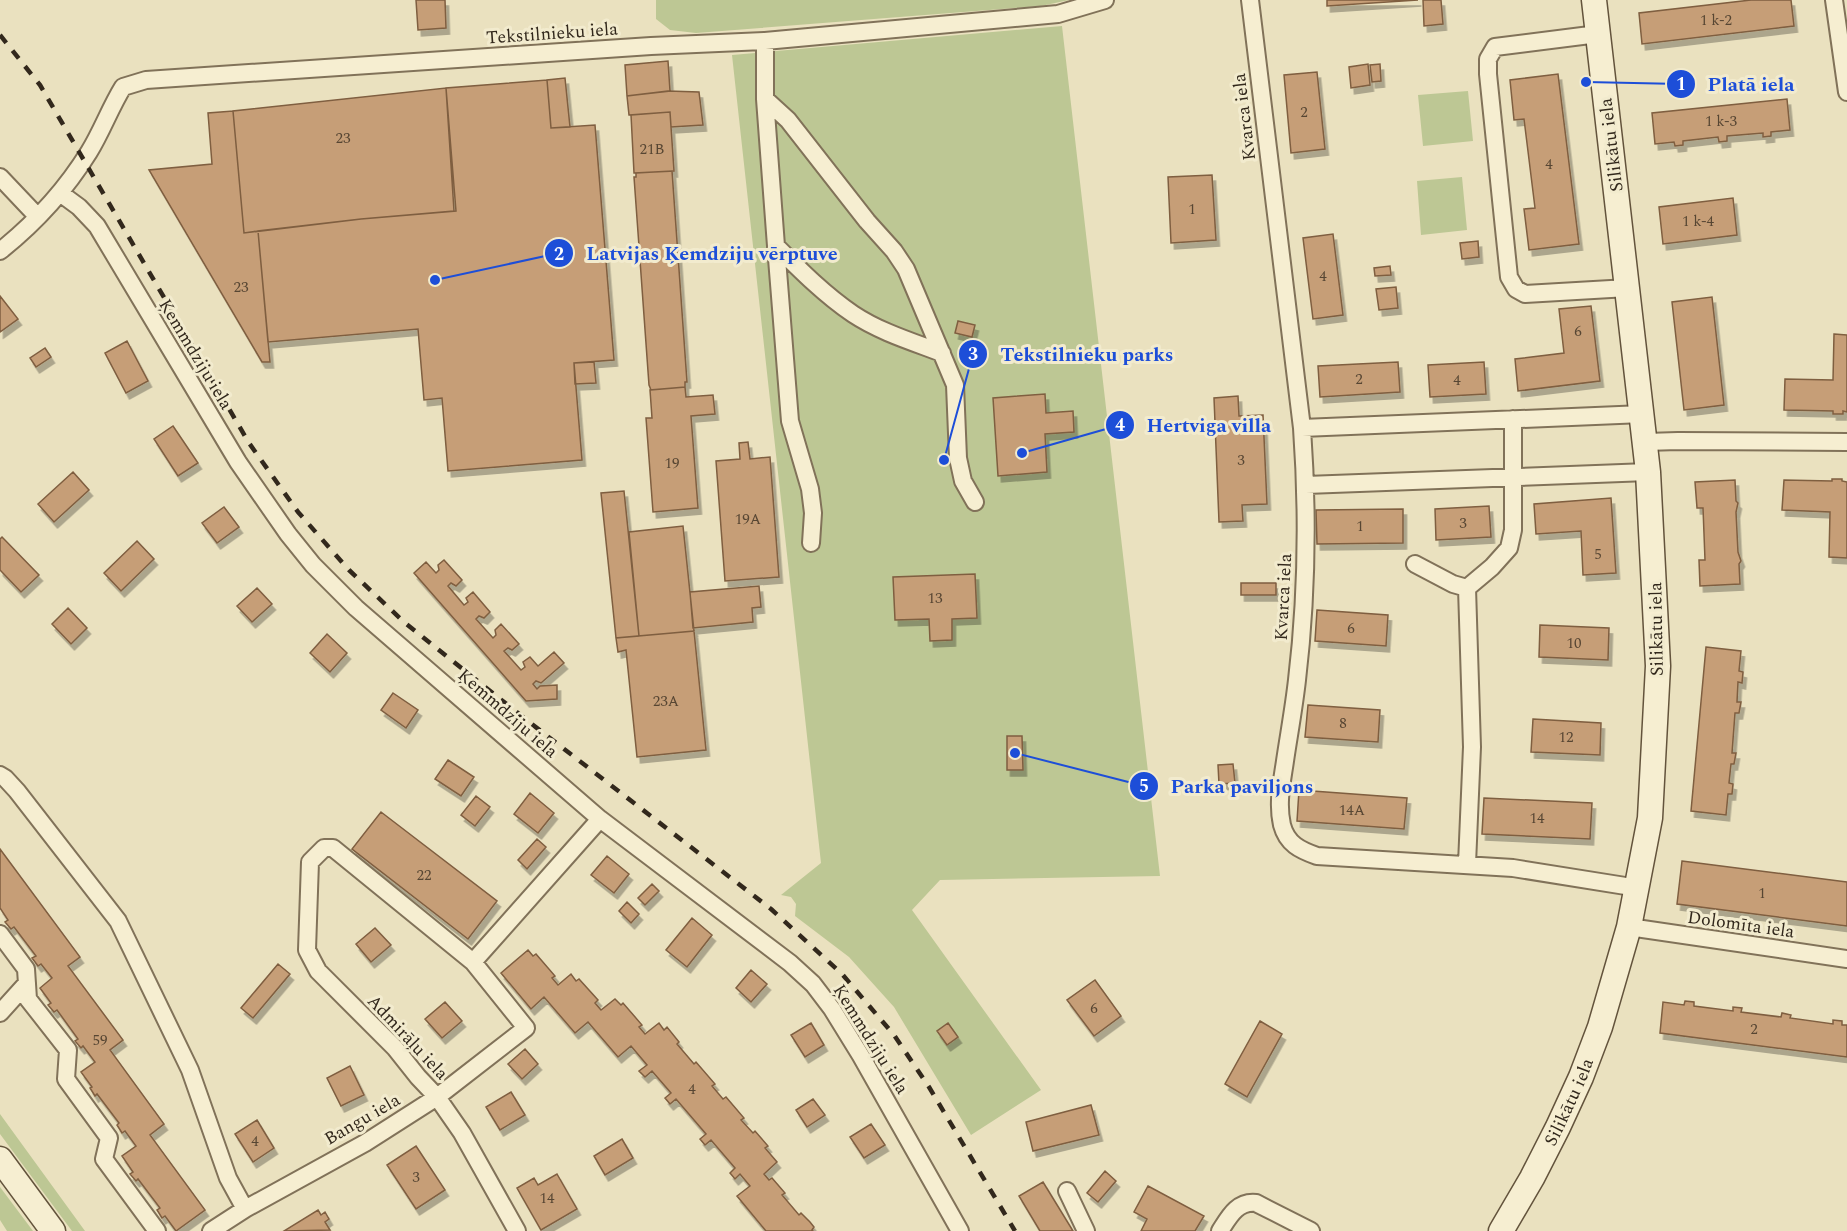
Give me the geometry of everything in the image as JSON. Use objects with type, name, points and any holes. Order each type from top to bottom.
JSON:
[{"type":"main road","name":"Silikātu iela","points":[[1501,1231],[1532,1178],[1581,1077],[1600,1027],[1629,927],[1650,818],[1658,666],[1646,442],[1594,0]]},
{"type":"main road","points":[[0,1159],[53,1231]]},
{"type":"street","name":"Tekstilnieku iela","points":[[0,251],[60,193],[90,151],[110,107],[123,87],[146,80],[651,46],[765,41],[1058,14],[1105,0]]},
{"type":"street","name":"Kvarca iela","points":[[1250,0],[1302,428],[1306,485],[1304,607],[1297,680],[1280,798],[1282,825],[1288,840],[1300,850],[1317,856],[1467,864],[1534,871],[1638,888]]},
{"type":"street","points":[[1834,0],[1847,92]]},
{"type":"street","points":[[1598,34],[1495,47],[1488,59],[1509,277],[1516,289],[1525,294],[1628,288]]},
{"type":"street","points":[[765,41],[765,99],[790,421],[811,497],[813,513],[811,543]]},
{"type":"street","points":[[765,99],[788,120],[906,268],[956,384],[958,458],[963,481],[975,502]]},
{"type":"street","points":[[0,177],[37,216]]},
{"type":"street","name":"Ķemmdziju iela","points":[[60,193],[79,207],[97,226],[238,462],[288,534],[314,565],[356,608],[600,819],[763,945],[790,963],[813,984],[832,1009],[861,1056],[960,1231]]},
{"type":"street","points":[[776,246],[820,288],[854,314],[880,329],[942,354]]},
{"type":"street","points":[[1302,428],[1643,414]]},
{"type":"street","points":[[1467,588],[1492,567],[1509,548],[1513,530],[1512,419]]},
{"type":"street","points":[[1646,442],[1847,442]]},
{"type":"street","points":[[1306,485],[1648,472]]},
{"type":"street","points":[[1415,564],[1453,584],[1467,588]]},
{"type":"street","points":[[1467,588],[1472,747],[1467,864]]},
{"type":"street","points":[[0,775],[43,824],[118,921],[189,1070],[228,1178],[245,1209]]},
{"type":"street","points":[[473,962],[600,819]]},
{"type":"street","name":"Admirāļu iela","points":[[473,962],[333,848],[324,848],[310,862],[307,950],[318,971],[395,1048],[437,1097],[462,1133],[517,1231]]},
{"type":"street","name":"Dolomīta iela","points":[[1629,927],[1847,959]]},
{"type":"street","points":[[0,934],[26,969],[28,999],[68,1050],[66,1079],[109,1138],[104,1159],[157,1231]]},
{"type":"street","name":"Bangu iela","points":[[211,1231],[245,1209],[365,1143],[437,1097],[526,1028],[473,962]]},
{"type":"street","points":[[0,1013],[27,983]]},
{"type":"street","points":[[1067,1191],[1086,1231]]},
{"type":"street","points":[[1220,1231],[1233,1212],[1242,1204],[1250,1202],[1311,1231]]},
{"type":"green space","points":[[656,0],[1069,0],[1041,6],[696,33],[670,30],[656,19]]},
{"type":"green space","points":[[1062,26],[1160,876],[940,880],[912,910],[1041,1090],[971,1135],[894,1007],[849,957],[795,916],[796,904],[791,897],[781,895],[821,863],[732,55]]},
{"type":"green space","points":[[1468,91],[1473,141],[1423,146],[1418,95]]},
{"type":"green space","points":[[1462,177],[1467,230],[1421,235],[1417,181]]},
{"type":"green space","points":[[0,1114],[85,1231],[72,1231],[0,1134]]},
{"type":"green space","points":[[0,1187],[33,1231],[7,1231],[0,1220]]},
{"type":"building","points":[[416,0],[445,0],[446,28],[418,30]]},
{"type":"building","points":[[1327,0],[1418,0],[1327,6]]},
{"type":"building","points":[[1423,0],[1441,0],[1443,24],[1424,26]]},
{"type":"building","points":[[1751,0],[1791,0],[1794,26],[1642,44],[1639,13]]},
{"type":"building","points":[[668,61],[670,91],[627,96],[625,65]]},
{"type":"building","points":[[1368,64],[1370,85],[1351,88],[1349,67]]},
{"type":"building","points":[[1380,64],[1381,81],[1372,82],[1370,65]]},
{"type":"building","points":[[1317,72],[1325,149],[1291,153],[1284,75]]},
{"type":"building","points":[[1558,74],[1579,244],[1529,250],[1524,209],[1535,208],[1524,119],[1514,120],[1510,80]]},
{"type":"building","points":[[565,78],[570,127],[551,128],[547,80]]},
{"type":"building","points":[[547,80],[551,128],[595,125],[614,360],[574,363],[582,460],[448,471],[442,398],[424,400],[418,329],[268,342],[258,231],[456,211],[446,88]]},
{"type":"building","points":[[446,88],[454,211],[244,233],[233,111]]},
{"type":"building","points":[[668,91],[699,92],[703,125],[671,127],[670,112],[629,115],[627,96]]},
{"type":"building","points":[[1787,99],[1790,130],[1771,132],[1771,136],[1763,137],[1763,133],[1727,136],[1727,141],[1719,142],[1718,137],[1683,141],[1683,145],[1675,146],[1674,142],[1655,144],[1652,113]]},
{"type":"building","points":[[233,111],[244,233],[258,231],[270,362],[262,362],[149,170],[212,164],[208,113]]},
{"type":"building","points":[[670,112],[674,171],[634,173],[631,115]]},
{"type":"building","points":[[672,171],[687,382],[685,382],[685,387],[651,390],[634,177],[636,173]]},
{"type":"building","points":[[1212,175],[1216,240],[1171,243],[1168,177]]},
{"type":"building","points":[[1733,198],[1737,235],[1663,244],[1659,207]]},
{"type":"building","points":[[1333,234],[1343,315],[1313,319],[1303,238]]},
{"type":"building","points":[[1478,241],[1479,257],[1462,259],[1460,243]]},
{"type":"building","points":[[1390,266],[1391,275],[1375,276],[1374,268]]},
{"type":"building","points":[[1396,287],[1398,308],[1379,310],[1376,289]]},
{"type":"building","points":[[0,296],[18,319],[0,332]]},
{"type":"building","points":[[1712,297],[1724,405],[1684,410],[1672,302]]},
{"type":"building","points":[[1591,306],[1600,381],[1518,391],[1515,359],[1564,353],[1559,309]]},
{"type":"building","points":[[958,321],[975,325],[972,337],[955,333]]},
{"type":"building","points":[[1834,334],[1847,335],[1847,412],[1833,414],[1833,411],[1784,410],[1785,379],[1833,380]]},
{"type":"building","points":[[127,341],[148,381],[126,393],[105,353]]},
{"type":"building","points":[[45,348],[51,357],[36,367],[30,358]]},
{"type":"building","points":[[594,362],[596,383],[575,384],[574,363]]},
{"type":"building","points":[[1398,362],[1400,392],[1320,397],[1318,366]]},
{"type":"building","points":[[1484,362],[1486,394],[1430,397],[1428,365]]},
{"type":"building","points":[[685,387],[686,397],[713,395],[715,414],[691,416],[698,508],[653,512],[646,418],[652,418],[650,390]]},
{"type":"building","points":[[1045,394],[1046,413],[1073,411],[1074,432],[1045,434],[1047,472],[998,476],[993,398]]},
{"type":"building","points":[[1238,396],[1239,416],[1263,415],[1267,504],[1242,505],[1243,521],[1219,522],[1214,398]]},
{"type":"building","points":[[173,426],[198,463],[178,476],[154,439]]},
{"type":"building","points":[[748,442],[750,459],[770,457],[779,577],[725,581],[716,461],[740,459],[739,443]]},
{"type":"building","points":[[73,472],[89,490],[54,522],[38,504]]},
{"type":"building","points":[[1832,479],[1842,479],[1847,482],[1847,558],[1829,557],[1830,512],[1782,510],[1784,480],[1832,481]]},
{"type":"building","points":[[1735,480],[1738,503],[1736,512],[1738,552],[1741,561],[1739,564],[1740,584],[1700,586],[1699,560],[1705,560],[1703,508],[1697,508],[1695,482]]},
{"type":"building","points":[[624,491],[639,636],[616,638],[601,493]]},
{"type":"building","points":[[1611,498],[1616,573],[1583,575],[1581,531],[1536,534],[1534,504]]},
{"type":"building","points":[[1489,506],[1491,537],[1436,540],[1435,509]]},
{"type":"building","points":[[224,507],[239,527],[217,543],[202,523]]},
{"type":"building","points":[[1403,509],[1403,543],[1317,544],[1316,510]]},
{"type":"building","points":[[683,526],[694,631],[639,636],[629,532]]},
{"type":"building","points":[[2,537],[39,575],[21,592],[0,570],[0,539]]},
{"type":"building","points":[[137,541],[154,559],[121,591],[104,573]]},
{"type":"building","points":[[444,560],[462,580],[456,586],[451,583],[448,586],[464,605],[468,602],[466,598],[473,592],[490,612],[484,618],[479,616],[476,619],[493,638],[496,635],[495,630],[501,624],[519,644],[512,650],[508,648],[504,651],[521,670],[525,667],[523,662],[530,657],[538,666],[554,652],[564,663],[541,683],[536,681],[533,684],[537,689],[540,686],[557,685],[557,699],[526,701],[414,573],[426,562],[436,573],[439,570],[438,565]]},
{"type":"building","points":[[975,574],[977,618],[952,619],[952,640],[930,641],[929,619],[895,620],[893,577]]},
{"type":"building","points":[[1241,583],[1276,583],[1276,595],[1241,595]]},
{"type":"building","points":[[759,586],[761,607],[752,608],[753,622],[693,628],[690,592]]},
{"type":"building","points":[[257,588],[272,604],[252,622],[237,606]]},
{"type":"building","points":[[68,608],[87,628],[71,644],[52,624]]},
{"type":"building","points":[[1317,610],[1388,615],[1386,646],[1315,641]]},
{"type":"building","points":[[1540,625],[1609,628],[1608,660],[1539,657]]},
{"type":"building","points":[[694,631],[706,750],[637,757],[626,650],[618,652],[616,638]]},
{"type":"building","points":[[327,634],[347,653],[330,672],[310,653]]},
{"type":"building","points":[[1706,647],[1741,651],[1739,671],[1743,672],[1742,683],[1738,682],[1737,702],[1741,702],[1739,713],[1735,713],[1732,753],[1736,753],[1734,764],[1731,764],[1729,783],[1733,784],[1732,794],[1728,794],[1726,815],[1691,811]]},
{"type":"building","points":[[393,693],[418,710],[406,728],[381,710]]},
{"type":"building","points":[[1308,705],[1380,710],[1378,742],[1305,737]]},
{"type":"building","points":[[1533,719],[1601,723],[1600,755],[1531,752]]},
{"type":"building","points":[[1007,736],[1022,736],[1023,770],[1007,770]]},
{"type":"building","points":[[448,760],[474,777],[461,796],[435,779]]},
{"type":"building","points":[[1233,764],[1235,783],[1219,784],[1218,765]]},
{"type":"building","points":[[1299,790],[1407,798],[1404,829],[1297,821]]},
{"type":"building","points":[[530,793],[554,813],[538,833],[514,814]]},
{"type":"building","points":[[476,796],[490,807],[475,826],[461,815]]},
{"type":"building","points":[[1484,798],[1592,803],[1590,839],[1482,834]]},
{"type":"building","points":[[381,812],[497,901],[468,939],[352,849]]},
{"type":"building","points":[[537,839],[546,847],[527,869],[518,860]]},
{"type":"building","points":[[0,849],[80,957],[68,966],[123,1040],[110,1050],[164,1124],[150,1135],[205,1210],[176,1231],[165,1216],[162,1218],[157,1210],[160,1208],[138,1179],[136,1181],[130,1174],[133,1172],[122,1156],[136,1146],[125,1131],[122,1133],[117,1125],[119,1123],[97,1094],[95,1096],[90,1088],[92,1087],[81,1072],[95,1062],[83,1046],[81,1048],[75,1041],[78,1039],[57,1010],[54,1012],[48,1005],[51,1003],[40,988],[52,978],[41,964],[38,966],[32,958],[36,956],[14,927],[11,929],[5,922],[8,920],[0,908]]},
{"type":"building","points":[[607,856],[629,874],[614,893],[591,875]]},
{"type":"building","points":[[1682,861],[1847,882],[1847,926],[1677,904]]},
{"type":"building","points":[[652,884],[659,891],[645,905],[638,898]]},
{"type":"building","points":[[627,902],[639,914],[631,923],[619,911]]},
{"type":"building","points":[[692,918],[712,935],[687,967],[666,950]]},
{"type":"building","points":[[375,928],[391,945],[371,962],[356,944]]},
{"type":"building","points":[[528,950],[533,956],[536,954],[555,976],[552,978],[558,985],[571,974],[576,981],[579,979],[598,1000],[595,1003],[601,1010],[615,999],[621,1005],[623,1003],[642,1025],[639,1027],[645,1034],[659,1023],[664,1030],[667,1027],[679,1042],[677,1044],[715,1084],[712,1086],[723,1099],[726,1097],[744,1118],[741,1120],[768,1146],[765,1148],[777,1162],[764,1174],[769,1180],[772,1178],[785,1193],[782,1195],[799,1215],[801,1213],[810,1222],[814,1227],[813,1231],[766,1231],[737,1196],[750,1186],[740,1174],[735,1179],[730,1173],[735,1168],[711,1140],[705,1145],[700,1139],[706,1134],[676,1099],[670,1104],[665,1098],[671,1093],[652,1071],[645,1077],[639,1071],[647,1065],[631,1046],[618,1057],[588,1022],[575,1033],[544,997],[531,1009],[501,973]]},
{"type":"building","points":[[278,964],[290,974],[253,1018],[241,1008]]},
{"type":"building","points":[[751,970],[767,984],[751,1002],[736,988]]},
{"type":"building","points":[[1095,980],[1121,1016],[1094,1036],[1067,1000]]},
{"type":"building","points":[[1685,1001],[1694,1002],[1694,1006],[1733,1011],[1733,1007],[1742,1008],[1741,1012],[1781,1017],[1782,1013],[1791,1015],[1790,1018],[1833,1024],[1833,1020],[1842,1021],[1842,1025],[1847,1025],[1847,1057],[1660,1033],[1663,1002],[1684,1005]]},
{"type":"building","points":[[445,1002],[462,1021],[442,1038],[425,1019]]},
{"type":"building","points":[[1260,1021],[1282,1034],[1247,1097],[1225,1084]]},
{"type":"building","points":[[811,1023],[824,1045],[805,1057],[791,1035]]},
{"type":"building","points":[[948,1023],[958,1037],[947,1045],[937,1031]]},
{"type":"building","points":[[525,1049],[538,1064],[522,1079],[508,1064]]},
{"type":"building","points":[[350,1066],[364,1095],[341,1106],[327,1078]]},
{"type":"building","points":[[511,1092],[525,1115],[500,1130],[486,1107]]},
{"type":"building","points":[[813,1099],[825,1115],[807,1127],[796,1110]]},
{"type":"building","points":[[1091,1105],[1099,1135],[1033,1151],[1026,1122]]},
{"type":"building","points":[[257,1120],[274,1148],[253,1162],[235,1134]]},
{"type":"building","points":[[871,1124],[885,1145],[864,1158],[850,1137]]},
{"type":"building","points":[[622,1139],[633,1158],[605,1175],[594,1156]]},
{"type":"building","points":[[416,1146],[445,1190],[416,1209],[387,1165]]},
{"type":"building","points":[[1105,1171],[1116,1181],[1098,1202],[1087,1193]]},
{"type":"building","points":[[557,1174],[577,1209],[541,1230],[517,1188],[534,1178],[538,1185]]},
{"type":"building","points":[[1043,1182],[1073,1231],[1040,1231],[1019,1196]]},
{"type":"building","points":[[1148,1186],[1204,1216],[1195,1231],[1141,1231],[1147,1219],[1134,1212]]},
{"type":"building","points":[[318,1210],[321,1215],[325,1212],[329,1219],[325,1222],[330,1230],[284,1231]]},
{"type":"railway","points":[[0,35],[40,85],[249,443],[298,512],[349,570],[404,622],[771,909],[842,974],[894,1035],[929,1087],[1015,1231]]},
{"type":"place","name":"Platā iela","points":[[1586,82]]},
{"type":"place","name":"Latvijas Ķemdziju vērptuve","points":[[435,280]]},
{"type":"place","name":"Hertviga villa","points":[[1022,453]]},
{"type":"place","name":"Tekstilnieku parks","points":[[944,460]]},
{"type":"place","name":"Parka paviljons","points":[[1015,753]]}]
